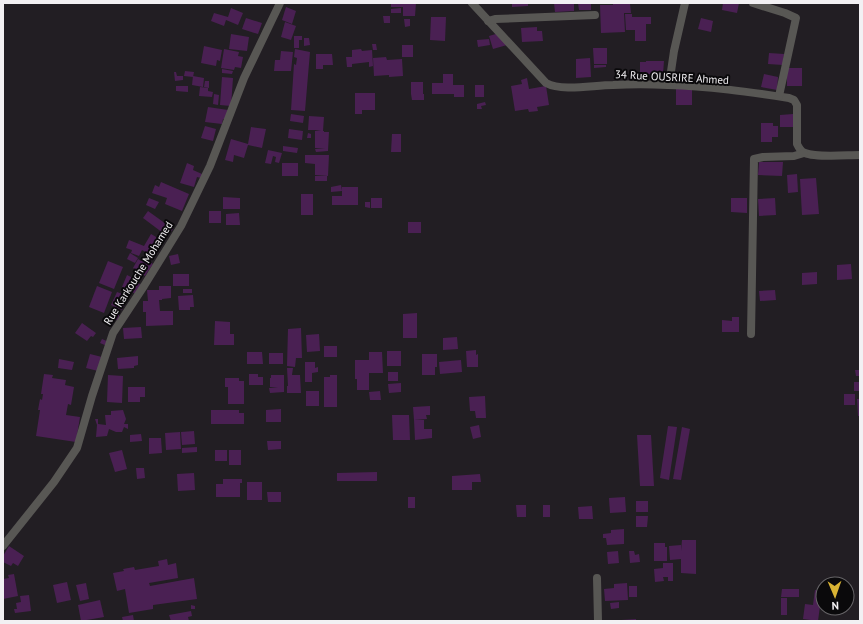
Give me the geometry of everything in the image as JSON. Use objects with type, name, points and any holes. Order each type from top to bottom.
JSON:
[{"type":"street","name":"Rue Karkouche Mohamed","points":[[3,546],[54,482],[77,448],[92,396],[113,333],[181,226],[210,166],[244,78],[280,3]]},
{"type":"street","name":"34 Rue OUSRIRE Ahmed","points":[[472,3],[546,83],[552,86],[668,85],[748,91],[794,100],[797,105],[797,144],[804,153]]},
{"type":"street","points":[[668,85],[685,3]]},
{"type":"street","points":[[753,3],[796,18],[779,96]]},
{"type":"street","points":[[488,21],[495,19],[595,15]]},
{"type":"street","points":[[750,334],[754,159],[763,157],[794,156],[804,153],[812,155],[860,155]]},
{"type":"street","points":[[597,578],[598,621]]},
{"type":"building","points":[[391,3],[416,3],[415,16],[403,16],[403,7],[391,7]]},
{"type":"building","points":[[512,3],[528,3],[528,6],[512,7]]},
{"type":"building","points":[[554,3],[574,3],[574,11],[555,12]]},
{"type":"building","points":[[578,3],[591,3],[591,10],[579,10]]},
{"type":"building","points":[[613,3],[630,4],[631,13],[624,13],[625,32],[601,33],[600,5],[613,5]]},
{"type":"building","points":[[723,3],[739,3],[737,13],[722,10]]},
{"type":"building","points":[[286,7],[296,11],[292,24],[282,20]]},
{"type":"building","points":[[231,8],[243,13],[238,25],[226,20],[224,26],[211,21],[214,13],[228,17]]},
{"type":"building","points":[[401,8],[401,13],[391,13],[391,9]]},
{"type":"building","points":[[625,14],[632,14],[632,17],[651,17],[651,24],[646,24],[646,41],[635,41],[635,30],[626,30]]},
{"type":"building","points":[[383,16],[390,16],[390,23],[384,23]]},
{"type":"building","points":[[431,17],[446,17],[445,41],[430,40]]},
{"type":"building","points":[[246,18],[262,23],[258,34],[242,29]]},
{"type":"building","points":[[701,18],[713,21],[711,32],[698,29]]},
{"type":"building","points":[[404,19],[410,19],[410,26],[405,27]]},
{"type":"building","points":[[285,22],[296,26],[291,40],[281,37]]},
{"type":"building","points":[[537,27],[537,31],[542,31],[543,41],[522,42],[521,28]]},
{"type":"building","points":[[499,33],[507,45],[493,49],[489,36]]},
{"type":"building","points":[[231,34],[249,37],[247,51],[229,49]]},
{"type":"building","points":[[294,36],[302,36],[302,40],[299,40],[299,48],[294,48]]},
{"type":"building","points":[[304,38],[309,38],[310,45],[304,46]]},
{"type":"building","points":[[489,39],[490,45],[478,47],[477,40]]},
{"type":"building","points":[[372,44],[376,44],[377,50],[373,50]]},
{"type":"building","points":[[402,45],[413,45],[413,57],[402,57]]},
{"type":"building","points":[[204,46],[222,50],[220,61],[217,60],[216,66],[201,63]]},
{"type":"building","points":[[593,48],[607,48],[607,64],[594,64]]},
{"type":"building","points":[[224,49],[239,52],[238,56],[243,57],[241,68],[235,67],[234,70],[221,68]]},
{"type":"building","points":[[295,49],[310,52],[305,111],[291,110],[294,64],[296,65],[297,58],[294,57]]},
{"type":"building","points":[[361,49],[362,51],[372,50],[373,66],[369,67],[369,62],[352,64],[352,67],[347,67],[346,57],[352,57],[352,50]]},
{"type":"building","points":[[281,51],[293,52],[291,71],[274,71],[275,60],[280,60]]},
{"type":"building","points":[[769,53],[784,54],[783,65],[768,64]]},
{"type":"building","points":[[316,54],[332,54],[333,65],[323,65],[323,69],[316,69]]},
{"type":"building","points":[[386,57],[387,60],[402,59],[403,76],[374,76],[373,58]]},
{"type":"building","points":[[590,58],[591,77],[576,78],[576,59]]},
{"type":"building","points":[[664,61],[663,74],[646,74],[646,72],[640,72],[640,62]]},
{"type":"building","points":[[594,65],[606,65],[606,67],[594,68]]},
{"type":"building","points":[[787,68],[802,68],[802,86],[787,86]]},
{"type":"building","points":[[222,69],[233,71],[232,74],[222,73]]},
{"type":"building","points":[[185,71],[194,72],[193,77],[184,76]]},
{"type":"building","points":[[174,72],[176,72],[177,76],[183,76],[183,80],[175,81]]},
{"type":"building","points":[[443,74],[453,74],[453,85],[464,85],[464,97],[454,97],[454,94],[432,94],[432,83],[443,83]]},
{"type":"building","points":[[764,74],[778,77],[777,90],[761,87]]},
{"type":"building","points":[[193,76],[204,78],[203,87],[192,85]]},
{"type":"building","points":[[222,77],[233,78],[231,106],[220,105]]},
{"type":"building","points":[[527,78],[529,89],[546,86],[549,105],[537,107],[538,111],[529,112],[528,109],[515,111],[511,86],[522,84],[521,80]]},
{"type":"building","points":[[205,81],[209,81],[209,88],[204,87]]},
{"type":"building","points":[[411,82],[423,82],[423,94],[411,94]]},
{"type":"building","points":[[475,85],[484,85],[484,97],[475,97]]},
{"type":"building","points":[[176,86],[188,86],[188,92],[176,91]]},
{"type":"building","points":[[200,87],[208,88],[208,91],[213,92],[212,97],[199,96]]},
{"type":"building","points":[[676,89],[692,89],[692,105],[676,105]]},
{"type":"building","points":[[355,93],[375,93],[375,110],[362,110],[362,114],[355,114]]},
{"type":"building","points":[[214,94],[219,95],[218,105],[213,104]]},
{"type":"building","points":[[411,94],[424,94],[424,100],[412,100]]},
{"type":"building","points":[[485,102],[486,105],[481,106],[482,109],[477,109],[477,104]]},
{"type":"building","points":[[208,107],[228,110],[226,119],[223,119],[222,124],[205,122]]},
{"type":"building","points":[[291,114],[304,116],[303,123],[290,121]]},
{"type":"building","points":[[793,114],[794,127],[780,127],[780,115]]},
{"type":"building","points":[[309,116],[324,117],[323,131],[329,132],[328,151],[316,152],[315,149],[325,148],[315,148],[315,131],[321,130],[308,130]]},
{"type":"building","points":[[761,123],[773,123],[773,126],[778,126],[778,137],[772,137],[772,142],[761,142]]},
{"type":"building","points":[[205,126],[216,129],[213,141],[201,138]]},
{"type":"building","points":[[251,127],[266,129],[262,148],[248,145],[244,158],[234,155],[233,162],[225,160],[231,139],[248,144]]},
{"type":"building","points":[[289,129],[303,131],[302,140],[288,138]]},
{"type":"building","points":[[308,133],[311,134],[311,138],[307,138]]},
{"type":"building","points":[[392,134],[401,134],[401,152],[391,152]]},
{"type":"building","points":[[283,146],[298,148],[297,153],[283,151]]},
{"type":"building","points":[[268,150],[282,153],[279,163],[275,162],[276,157],[273,156],[271,164],[265,163]]},
{"type":"building","points":[[305,155],[329,155],[328,176],[315,175],[315,164],[305,163]]},
{"type":"building","points":[[759,162],[783,162],[782,176],[758,175]]},
{"type":"building","points":[[187,163],[194,166],[193,170],[202,174],[201,178],[197,177],[194,187],[180,183]]},
{"type":"building","points":[[282,163],[298,163],[298,176],[282,176]]},
{"type":"building","points":[[797,174],[798,192],[788,193],[787,175]]},
{"type":"building","points":[[315,176],[327,176],[327,181],[315,181]]},
{"type":"building","points":[[816,178],[819,214],[802,215],[800,179]]},
{"type":"building","points":[[161,182],[189,194],[182,211],[165,204],[167,198],[152,193],[155,185],[159,187]]},
{"type":"building","points":[[341,185],[342,191],[331,192],[331,187]]},
{"type":"building","points":[[342,187],[358,187],[358,205],[332,205],[332,196],[342,196]]},
{"type":"building","points":[[301,194],[313,194],[313,215],[301,215]]},
{"type":"building","points":[[223,197],[240,198],[240,209],[223,209]]},
{"type":"building","points":[[149,198],[159,202],[155,209],[146,205]]},
{"type":"building","points":[[371,198],[382,198],[382,208],[371,208]]},
{"type":"building","points":[[731,198],[747,198],[747,213],[731,212]]},
{"type":"building","points":[[775,198],[776,215],[759,216],[758,199]]},
{"type":"building","points":[[365,202],[370,202],[370,208],[365,207]]},
{"type":"building","points":[[148,211],[173,229],[167,236],[143,218]]},
{"type":"building","points":[[209,211],[221,211],[221,223],[209,223]]},
{"type":"building","points":[[239,213],[240,225],[226,225],[226,214]]},
{"type":"building","points":[[408,222],[421,222],[421,233],[408,233]]},
{"type":"building","points":[[151,234],[161,240],[154,253],[150,251],[149,254],[142,250],[139,256],[131,253],[132,250],[126,248],[129,240],[144,246]]},
{"type":"building","points":[[130,253],[138,258],[135,263],[127,259]]},
{"type":"building","points":[[178,254],[180,263],[171,265],[169,256]]},
{"type":"building","points":[[143,257],[153,264],[145,276],[133,268],[138,259],[141,261]]},
{"type":"building","points":[[108,261],[123,267],[114,289],[99,283]]},
{"type":"building","points":[[851,264],[852,279],[837,280],[837,265]]},
{"type":"building","points":[[817,272],[817,284],[802,285],[802,273]]},
{"type":"building","points":[[173,274],[189,274],[189,286],[173,286]]},
{"type":"building","points":[[127,275],[139,281],[138,283],[141,285],[136,294],[122,287]]},
{"type":"building","points":[[97,286],[112,292],[104,313],[89,307]]},
{"type":"building","points":[[159,286],[171,286],[171,298],[159,300],[160,311],[173,311],[173,325],[146,326],[146,312],[143,312],[143,301],[148,301],[147,290],[159,290]]},
{"type":"building","points":[[183,289],[192,289],[192,293],[183,293]]},
{"type":"building","points":[[775,290],[776,300],[760,301],[759,291]]},
{"type":"building","points":[[117,292],[128,296],[122,310],[111,305]]},
{"type":"building","points":[[193,295],[194,307],[190,307],[190,310],[179,310],[178,296]]},
{"type":"building","points":[[109,312],[119,312],[119,320],[109,320]]},
{"type":"building","points":[[417,313],[417,338],[403,338],[403,314]]},
{"type":"building","points":[[732,317],[739,317],[739,332],[722,332],[722,320],[732,321]]},
{"type":"building","points":[[215,321],[230,322],[230,334],[234,334],[234,345],[214,345]]},
{"type":"building","points":[[82,323],[96,333],[87,341],[75,333]]},
{"type":"building","points":[[141,327],[142,338],[124,339],[123,328]]},
{"type":"building","points":[[301,328],[302,358],[296,358],[295,367],[287,366],[288,329]]},
{"type":"building","points":[[319,334],[320,351],[307,352],[306,335]]},
{"type":"building","points":[[457,337],[458,349],[443,350],[443,338]]},
{"type":"building","points":[[102,339],[109,342],[107,346],[100,343]]},
{"type":"building","points":[[324,346],[337,346],[337,357],[324,357]]},
{"type":"building","points":[[476,350],[476,355],[478,354],[478,367],[467,367],[466,351]]},
{"type":"building","points":[[387,351],[401,351],[401,366],[387,366]]},
{"type":"building","points":[[247,352],[262,352],[263,364],[247,364]]},
{"type":"building","points":[[369,352],[382,352],[383,373],[369,373],[369,390],[357,390],[357,379],[355,379],[355,360],[369,360]]},
{"type":"building","points":[[269,353],[283,353],[283,364],[269,364]]},
{"type":"building","points":[[90,354],[102,357],[98,371],[86,368]]},
{"type":"building","points":[[422,354],[437,354],[437,367],[435,367],[435,375],[422,375]]},
{"type":"building","points":[[138,356],[138,365],[134,366],[134,368],[118,369],[117,358]]},
{"type":"building","points":[[59,359],[74,362],[72,370],[58,368]]},
{"type":"building","points":[[461,360],[462,372],[440,374],[439,362]]},
{"type":"building","points":[[305,362],[315,362],[315,368],[318,367],[318,372],[312,373],[312,382],[305,382]]},
{"type":"building","points":[[287,368],[293,368],[292,375],[300,375],[301,393],[287,393]]},
{"type":"building","points":[[855,370],[860,370],[860,376],[856,376]]},
{"type":"building","points":[[388,372],[398,372],[398,381],[388,381]]},
{"type":"building","points":[[44,374],[53,375],[52,378],[66,380],[65,385],[74,387],[71,405],[68,404],[66,415],[80,417],[76,442],[36,436],[40,410],[38,410],[40,399],[42,400],[43,394],[41,394]]},
{"type":"building","points":[[249,374],[258,374],[258,377],[263,377],[263,385],[249,385]]},
{"type":"building","points":[[108,375],[123,376],[122,403],[107,402]]},
{"type":"building","points":[[271,375],[284,375],[284,392],[270,393],[269,388],[278,388],[270,387]]},
{"type":"building","points":[[330,375],[337,375],[337,407],[324,407],[324,377],[330,377]]},
{"type":"building","points":[[225,378],[239,378],[239,381],[244,381],[244,404],[228,404],[228,387],[225,387]]},
{"type":"building","points":[[854,382],[860,382],[860,391],[854,391]]},
{"type":"building","points":[[401,383],[401,392],[389,393],[388,384]]},
{"type":"building","points":[[128,387],[145,387],[145,397],[140,397],[140,402],[128,402]]},
{"type":"building","points":[[306,391],[319,391],[319,406],[306,406]]},
{"type":"building","points":[[380,391],[381,400],[370,400],[369,392]]},
{"type":"building","points":[[844,394],[855,394],[855,405],[844,405]]},
{"type":"building","points":[[485,396],[486,418],[476,418],[475,411],[470,411],[469,397]]},
{"type":"building","points":[[857,399],[860,399],[860,416],[858,416]]},
{"type":"building","points":[[430,406],[430,415],[426,415],[427,419],[414,420],[413,407]]},
{"type":"building","points":[[281,409],[281,422],[266,422],[266,410]]},
{"type":"building","points":[[123,410],[126,419],[124,424],[128,424],[128,429],[124,427],[122,432],[116,432],[109,429],[107,436],[96,437],[97,425],[95,419],[98,419],[98,424],[106,425],[105,415],[111,415],[111,411]]},
{"type":"building","points":[[211,410],[239,410],[239,413],[244,413],[244,424],[211,424]]},
{"type":"building","points":[[392,415],[409,415],[410,440],[393,440]]},
{"type":"building","points":[[414,420],[424,420],[424,429],[432,429],[432,438],[415,440]]},
{"type":"building","points":[[479,425],[481,437],[473,439],[470,427]]},
{"type":"building","points":[[668,426],[677,427],[669,480],[660,478]]},
{"type":"building","points":[[682,427],[690,429],[681,480],[673,479]]},
{"type":"building","points":[[194,431],[195,444],[182,445],[181,432]]},
{"type":"building","points":[[180,432],[181,449],[166,450],[165,433]]},
{"type":"building","points":[[141,434],[142,441],[130,442],[130,435]]},
{"type":"building","points":[[637,435],[651,435],[654,486],[640,486]]},
{"type":"building","points":[[149,438],[161,438],[162,453],[149,454]]},
{"type":"building","points":[[267,441],[281,441],[281,449],[268,450]]},
{"type":"building","points":[[197,447],[197,452],[182,453],[182,448]]},
{"type":"building","points":[[122,450],[127,469],[115,472],[109,453]]},
{"type":"building","points":[[215,450],[227,450],[227,461],[215,461]]},
{"type":"building","points":[[229,450],[241,450],[241,465],[229,465]]},
{"type":"building","points":[[136,468],[144,468],[145,478],[137,479]]},
{"type":"building","points":[[377,472],[377,481],[337,481],[337,473]]},
{"type":"building","points":[[194,473],[195,490],[178,491],[177,474]]},
{"type":"building","points":[[480,474],[481,482],[472,482],[472,490],[452,490],[452,476]]},
{"type":"building","points":[[223,479],[242,479],[242,483],[240,483],[240,497],[216,497],[216,484],[223,484]]},
{"type":"building","points":[[247,482],[262,482],[262,500],[247,500]]},
{"type":"building","points":[[267,492],[281,492],[281,502],[268,502]]},
{"type":"building","points":[[408,497],[415,497],[415,508],[408,508]]},
{"type":"building","points":[[625,497],[626,512],[610,513],[609,498]]},
{"type":"building","points":[[636,501],[648,501],[648,512],[636,512]]},
{"type":"building","points":[[516,505],[526,505],[526,517],[517,517]]},
{"type":"building","points":[[543,505],[550,505],[550,517],[543,517]]},
{"type":"building","points":[[592,506],[593,519],[579,519],[578,507]]},
{"type":"building","points":[[636,516],[648,516],[647,527],[636,527]]},
{"type":"building","points":[[624,529],[624,544],[607,545],[606,538],[603,538],[603,534],[611,533],[611,530]]},
{"type":"building","points":[[682,540],[696,540],[696,574],[681,573],[681,559],[670,560],[669,546],[681,545],[681,551]]},
{"type":"building","points":[[654,543],[665,543],[665,547],[667,547],[667,561],[654,561]]},
{"type":"building","points":[[9,546],[24,556],[18,566],[13,563],[11,566],[3,562],[3,556]]},
{"type":"building","points":[[618,551],[619,563],[608,564],[607,552]]},
{"type":"building","points":[[629,551],[634,551],[635,555],[639,554],[640,562],[630,563]]},
{"type":"building","points":[[167,559],[168,565],[176,563],[178,578],[149,583],[150,586],[194,578],[197,599],[153,605],[153,609],[129,613],[125,589],[117,591],[113,573],[134,567],[135,570],[159,566],[158,561]]},
{"type":"building","points":[[663,563],[673,563],[673,581],[668,581],[668,577],[663,577],[664,581],[655,582],[654,569],[663,568]]},
{"type":"building","points":[[14,574],[18,596],[3,599],[3,579],[9,578],[8,575]]},
{"type":"building","points":[[67,582],[71,600],[57,603],[53,585]]},
{"type":"building","points":[[86,583],[89,599],[80,601],[76,585]]},
{"type":"building","points":[[627,583],[628,600],[605,601],[604,589],[614,588],[614,584]]},
{"type":"building","points":[[629,586],[637,586],[637,597],[629,597]]},
{"type":"building","points":[[782,589],[799,589],[799,597],[781,597]]},
{"type":"building","points":[[815,590],[815,616],[819,616],[818,621],[803,619],[805,604],[813,605]]},
{"type":"building","points":[[29,595],[31,611],[15,613],[14,609],[17,609],[16,603],[21,602],[20,596]]},
{"type":"building","points":[[781,598],[787,598],[787,615],[781,615]]},
{"type":"building","points":[[100,600],[104,617],[81,621],[78,605]]},
{"type":"building","points":[[619,602],[619,608],[611,609],[610,603]]},
{"type":"building","points":[[191,605],[195,606],[195,609],[191,609]]},
{"type":"building","points":[[191,611],[192,616],[188,617],[189,621],[171,621],[169,615]]},
{"type":"building","points":[[133,615],[134,621],[123,621],[122,617]]},
{"type":"building","points":[[636,619],[636,621],[621,621],[621,620]]}]
